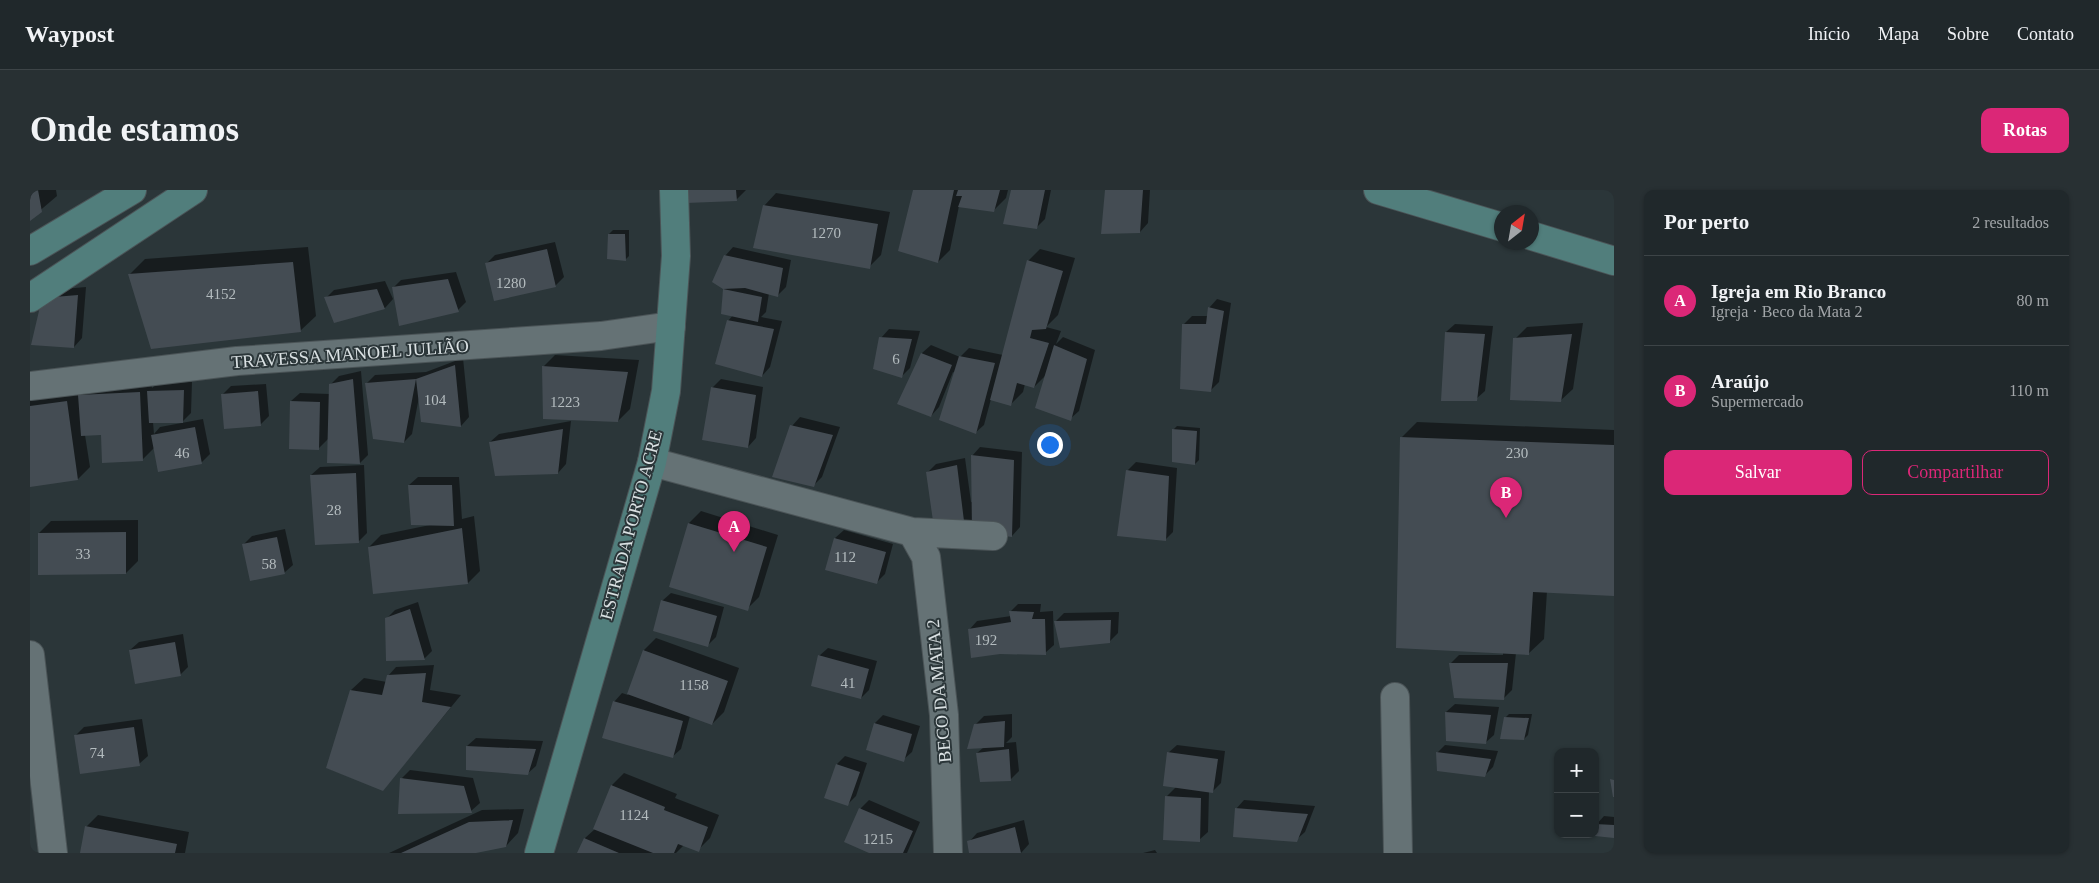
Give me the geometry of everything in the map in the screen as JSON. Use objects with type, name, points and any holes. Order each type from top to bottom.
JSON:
[{"type":"street","points":[[30,250],[132,190]]},
{"type":"street","points":[[30,298],[193,190]]},
{"type":"street","name":"ESTRADA PORTO ACRE","points":[[539,853],[652,462],[666,390],[676,256],[674,190]]},
{"type":"street","points":[[1378,190],[1494,225]]},
{"type":"street","points":[[1539,238],[1614,261]]},
{"type":"street","name":"TRAVESSA MANOEL JULIÃO","points":[[30,386],[238,361],[601,336],[671,326]]},
{"type":"street","points":[[652,462],[912,532],[993,536]]},
{"type":"street","name":"BECO DA MATA 2","points":[[912,532],[926,557],[944,714],[948,853]]},
{"type":"street","points":[[30,655],[53,853]]},
{"type":"street","points":[[1395,697],[1398,853]]},
{"type":"building","points":[[30,190],[38,190],[42,212],[30,221]]},
{"type":"building","points":[[684,190],[736,190],[737,201],[686,203]]},
{"type":"building","points":[[913,190],[954,190],[938,263],[898,251]]},
{"type":"building","points":[[958,190],[1000,190],[994,212],[958,207],[962,196],[956,196]]},
{"type":"building","points":[[1011,190],[1045,190],[1037,229],[1003,224]]},
{"type":"building","points":[[1105,190],[1143,190],[1140,233],[1101,234]]},
{"type":"building","points":[[763,205],[878,224],[870,269],[753,248]]},
{"type":"building","points":[[608,234],[625,234],[626,261],[607,259]]},
{"type":"building","points":[[547,249],[556,287],[494,301],[485,263]]},
{"type":"building","points":[[724,255],[783,268],[778,297],[745,288],[723,289],[712,282]]},
{"type":"building","points":[[1027,260],[1063,271],[1046,329],[1032,330],[1030,338],[1049,343],[1034,388],[1017,383],[1011,406],[990,400]]},
{"type":"building","points":[[293,262],[301,332],[151,349],[128,274]]},
{"type":"building","points":[[448,279],[459,312],[399,326],[392,287]]},
{"type":"building","points":[[377,289],[385,309],[334,323],[324,297]]},
{"type":"building","points":[[723,289],[762,297],[758,322],[721,314]]},
{"type":"building","points":[[78,295],[74,348],[31,345],[42,298]]},
{"type":"building","points":[[1208,307],[1224,311],[1211,392],[1180,389],[1182,324],[1206,324]]},
{"type":"building","points":[[727,320],[774,329],[762,377],[715,364]]},
{"type":"building","points":[[1445,332],[1485,334],[1477,401],[1441,401]]},
{"type":"building","points":[[1572,334],[1561,402],[1510,400],[1513,338]]},
{"type":"building","points":[[879,337],[912,339],[902,378],[873,369]]},
{"type":"building","points":[[1054,345],[1087,359],[1071,421],[1035,408]]},
{"type":"building","points":[[921,353],[952,365],[931,417],[897,404]]},
{"type":"building","points":[[959,356],[995,363],[976,434],[939,420]]},
{"type":"building","points":[[455,365],[461,427],[421,422],[416,379]]},
{"type":"building","points":[[542,366],[628,372],[618,422],[543,419]]},
{"type":"building","points":[[353,379],[360,464],[327,463],[329,384]]},
{"type":"building","points":[[416,379],[404,443],[373,439],[365,383]]},
{"type":"building","points":[[711,387],[756,395],[748,448],[702,440]]},
{"type":"building","points":[[184,390],[183,423],[149,423],[147,391]]},
{"type":"building","points":[[258,391],[261,426],[224,429],[221,394]]},
{"type":"building","points":[[140,392],[143,461],[102,463],[101,435],[81,436],[78,395]]},
{"type":"building","points":[[67,401],[78,480],[30,487],[30,406]]},
{"type":"building","points":[[290,401],[320,402],[319,450],[289,449]]},
{"type":"building","points":[[790,425],[833,435],[814,487],[772,477]]},
{"type":"building","points":[[195,427],[202,464],[158,472],[151,435]]},
{"type":"building","points":[[563,429],[558,474],[495,476],[489,442]]},
{"type":"building","points":[[1172,429],[1197,431],[1195,465],[1172,462]]},
{"type":"building","points":[[1400,437],[1614,445],[1614,596],[1533,592],[1529,655],[1396,648]]},
{"type":"building","points":[[971,455],[1014,460],[1012,537],[972,531]]},
{"type":"building","points":[[957,465],[965,529],[934,528],[926,472]]},
{"type":"building","points":[[1126,470],[1169,476],[1166,541],[1117,536]]},
{"type":"building","points":[[356,473],[359,543],[315,545],[310,475]]},
{"type":"building","points":[[408,485],[452,485],[454,526],[411,525]]},
{"type":"building","points":[[688,523],[767,547],[748,611],[669,587]]},
{"type":"building","points":[[462,528],[468,584],[373,594],[368,547]]},
{"type":"building","points":[[126,532],[126,574],[38,575],[38,533]]},
{"type":"building","points":[[277,537],[285,574],[250,581],[242,544]]},
{"type":"building","points":[[834,538],[886,552],[877,584],[825,570]]},
{"type":"building","points":[[661,600],[717,616],[708,647],[653,631]]},
{"type":"building","points":[[410,609],[425,660],[386,661],[385,618]]},
{"type":"building","points":[[1009,611],[1034,612],[1032,619],[1045,619],[1046,655],[1000,654],[971,658],[968,629],[1011,622]]},
{"type":"building","points":[[1111,620],[1110,643],[1060,648],[1054,621]]},
{"type":"building","points":[[175,642],[181,676],[135,684],[129,650]]},
{"type":"building","points":[[643,650],[728,681],[712,725],[627,694]]},
{"type":"building","points":[[818,655],[869,669],[861,699],[811,686]]},
{"type":"building","points":[[1449,663],[1508,663],[1504,700],[1454,698]]},
{"type":"building","points":[[426,673],[422,702],[451,707],[383,791],[326,768],[350,690],[382,695],[387,675]]},
{"type":"building","points":[[613,701],[683,721],[673,758],[602,738]]},
{"type":"building","points":[[1445,712],[1491,715],[1486,744],[1446,741]]},
{"type":"building","points":[[1504,717],[1529,718],[1524,740],[1500,739]]},
{"type":"building","points":[[1005,721],[1004,747],[967,749],[974,724]]},
{"type":"building","points":[[874,723],[912,734],[904,762],[866,750]]},
{"type":"building","points":[[134,727],[140,766],[80,774],[74,735]]},
{"type":"building","points":[[466,746],[536,749],[528,775],[466,770]]},
{"type":"building","points":[[1009,749],[1011,781],[980,782],[976,753]]},
{"type":"building","points":[[1167,752],[1218,759],[1213,793],[1163,786]]},
{"type":"building","points":[[1436,752],[1491,759],[1485,777],[1437,771]]},
{"type":"building","points":[[836,764],[860,772],[848,806],[824,798]]},
{"type":"building","points":[[400,778],[464,786],[472,813],[398,814]]},
{"type":"building","points":[[1610,779],[1614,780],[1614,797],[1613,797]]},
{"type":"building","points":[[611,785],[665,807],[664,810],[708,827],[699,852],[678,844],[674,853],[653,853],[593,829]]},
{"type":"building","points":[[1165,796],[1201,798],[1200,842],[1163,840]]},
{"type":"building","points":[[859,808],[913,831],[903,853],[869,853],[844,842]]},
{"type":"building","points":[[1235,808],[1308,814],[1297,842],[1233,837]]},
{"type":"building","points":[[513,820],[506,847],[476,853],[401,853],[469,822]]},
{"type":"building","points":[[1599,824],[1614,825],[1614,838],[1599,836]]},
{"type":"building","points":[[85,826],[177,844],[175,853],[80,853]]},
{"type":"building","points":[[1015,827],[1021,853],[969,853],[967,841]]},
{"type":"building","points":[[584,838],[619,853],[577,853]]},
{"type":"place","name":"Araújo","points":[[1506,518]]},
{"type":"place","name":"Igreja em Rio Branco","points":[[734,552]]}]
